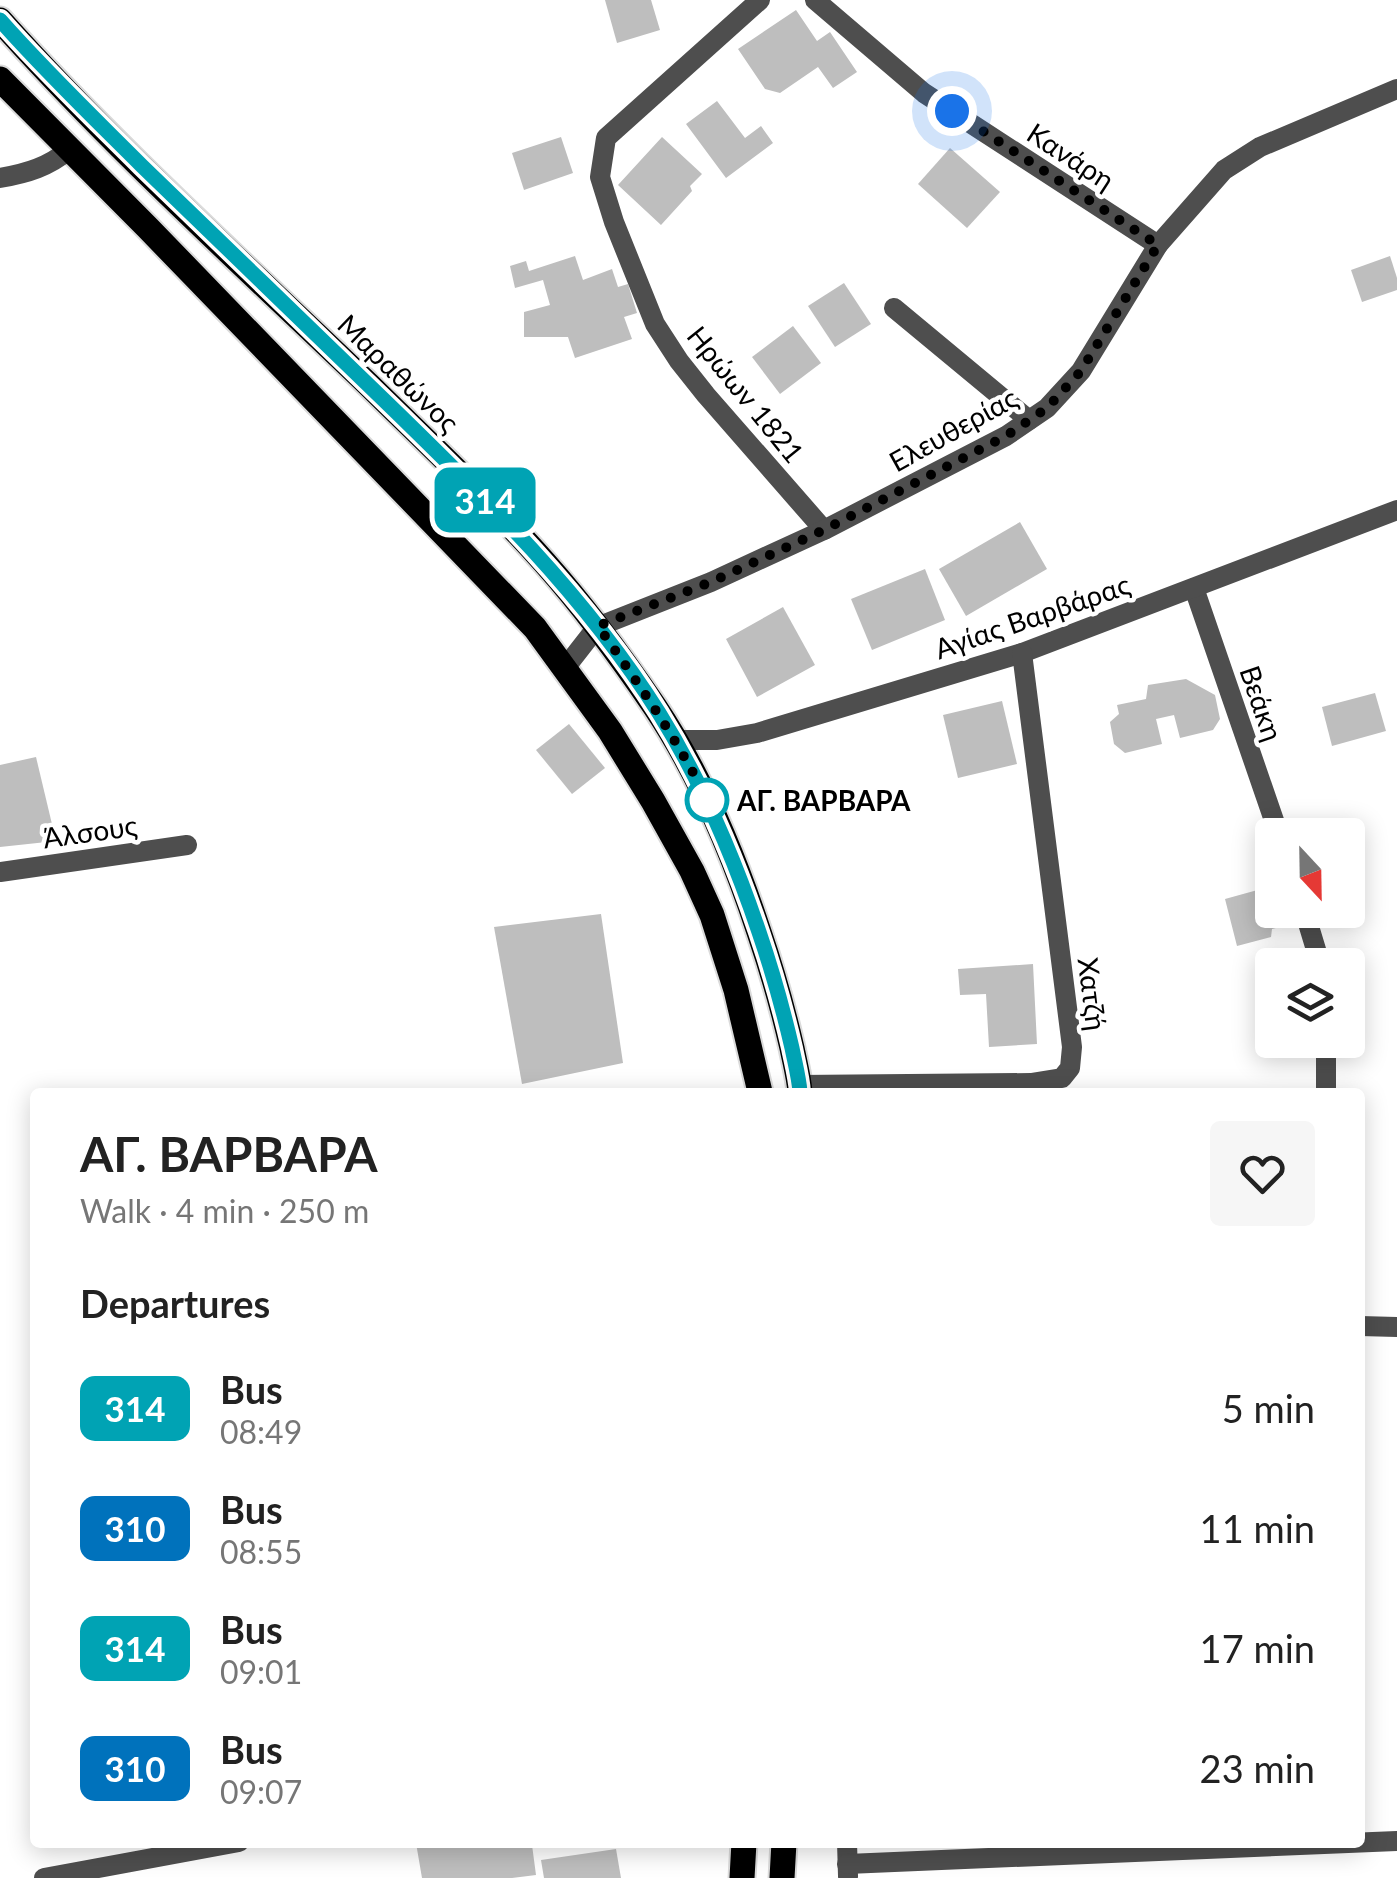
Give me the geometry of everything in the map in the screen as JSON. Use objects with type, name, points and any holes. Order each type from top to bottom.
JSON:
[{"type":"main road","name":"Μαραθώνος","points":[[0,20],[162,186],[466,480],[546,564],[598,626],[656,709],[712,810],[774,976],[799,1088]]},
{"type":"main road","points":[[0,79],[535,628],[610,731],[692,871],[712,916],[736,990],[759,1088]]},
{"type":"main road","points":[[742,1878],[744,1848]]},
{"type":"main road","points":[[782,1878],[784,1848]]},
{"type":"street","name":"Ηρώων 1821","points":[[760,0],[606,138],[600,177],[655,324],[706,395],[824,530]]},
{"type":"street","name":"Κανάρη","points":[[815,0],[924,93],[1158,245]]},
{"type":"street","name":"Ελευθερίας","points":[[564,668],[598,626],[824,530],[1006,436],[1047,408],[1081,371],[1158,245],[1224,170],[1260,147],[1397,90]]},
{"type":"street","points":[[0,178],[52,164],[70,149]]},
{"type":"street","points":[[894,308],[1029,420]]},
{"type":"street","name":"Αγίας Βαρβάρας","points":[[675,740],[718,740],[757,733],[1022,653],[1397,510]]},
{"type":"street","name":"Βεάκη","points":[[1194,588],[1273,818]]},
{"type":"street","name":"Χατζή","points":[[832,1088],[1031,1082],[1062,1078],[1070,1068],[1072,1047],[1022,653]]},
{"type":"street","name":"Άλσους","points":[[0,872],[187,845]]},
{"type":"street","points":[[1326,1058],[1326,1088]]},
{"type":"street","points":[[1365,1326],[1397,1326]]},
{"type":"street","points":[[1365,1843],[1397,1841]]},
{"type":"street","points":[[44,1878],[206,1848]]},
{"type":"street","points":[[847,1871],[1269,1848]]},
{"type":"building","points":[[605,0],[651,0],[660,30],[617,43]]},
{"type":"building","points":[[796,10],[817,41],[830,32],[857,72],[833,88],[818,67],[780,93],[765,89],[738,49]]},
{"type":"building","points":[[717,101],[745,138],[761,126],[773,143],[726,178],[686,124]]},
{"type":"building","points":[[561,137],[573,173],[524,190],[512,153]]},
{"type":"building","points":[[662,137],[702,174],[661,225],[618,185]]},
{"type":"building","points":[[950,148],[1000,192],[967,228],[918,184]]},
{"type":"building","points":[[575,256],[583,280],[612,269],[618,287],[628,284],[637,313],[624,317],[632,339],[575,358],[568,337],[524,337],[524,312],[550,305],[543,280],[515,288],[510,266],[526,261],[529,271]]},
{"type":"building","points":[[1390,256],[1397,290],[1362,302],[1351,270]]},
{"type":"building","points":[[844,283],[871,324],[835,347],[808,306]]},
{"type":"building","points":[[793,326],[821,363],[780,394],[752,357]]},
{"type":"building","points":[[1020,522],[1047,569],[966,616],[939,569]]},
{"type":"building","points":[[925,569],[945,620],[872,650],[851,599]]},
{"type":"building","points":[[783,607],[815,665],[757,697],[726,639]]},
{"type":"building","points":[[1186,679],[1215,695],[1220,719],[1213,730],[1180,738],[1174,715],[1156,719],[1162,744],[1125,753],[1114,744],[1110,722],[1119,714],[1117,705],[1146,699],[1148,685]]},
{"type":"building","points":[[1375,693],[1386,731],[1332,746],[1322,707]]},
{"type":"building","points":[[1002,701],[1017,764],[958,778],[943,715]]},
{"type":"building","points":[[569,724],[605,768],[572,794],[536,750]]},
{"type":"building","points":[[36,757],[56,841],[0,847],[0,765]]},
{"type":"building","points":[[1255,891],[1255,928],[1276,928],[1271,937],[1237,946],[1225,899]]},
{"type":"building","points":[[601,914],[623,1063],[522,1084],[494,927]]},
{"type":"building","points":[[1033,964],[1037,1044],[989,1047],[986,994],[960,995],[958,969]]},
{"type":"building","points":[[417,1848],[532,1848],[536,1875],[422,1878]]},
{"type":"building","points":[[616,1849],[621,1878],[544,1878],[541,1860]]},
{"type":"bus line","name":"314","points":[[0,20],[174,198],[466,480],[546,564],[598,626],[675,740],[722,832],[774,976],[799,1088]]},
{"type":"place","name":"ΑΓ. ΒΑΡΒΑΡΑ","points":[[707,800]]},
{"type":"route","points":[[707,800],[712,810],[656,709],[598,626],[763,560],[1006,436],[1047,408],[1081,371],[1158,245],[952,111]]}]
